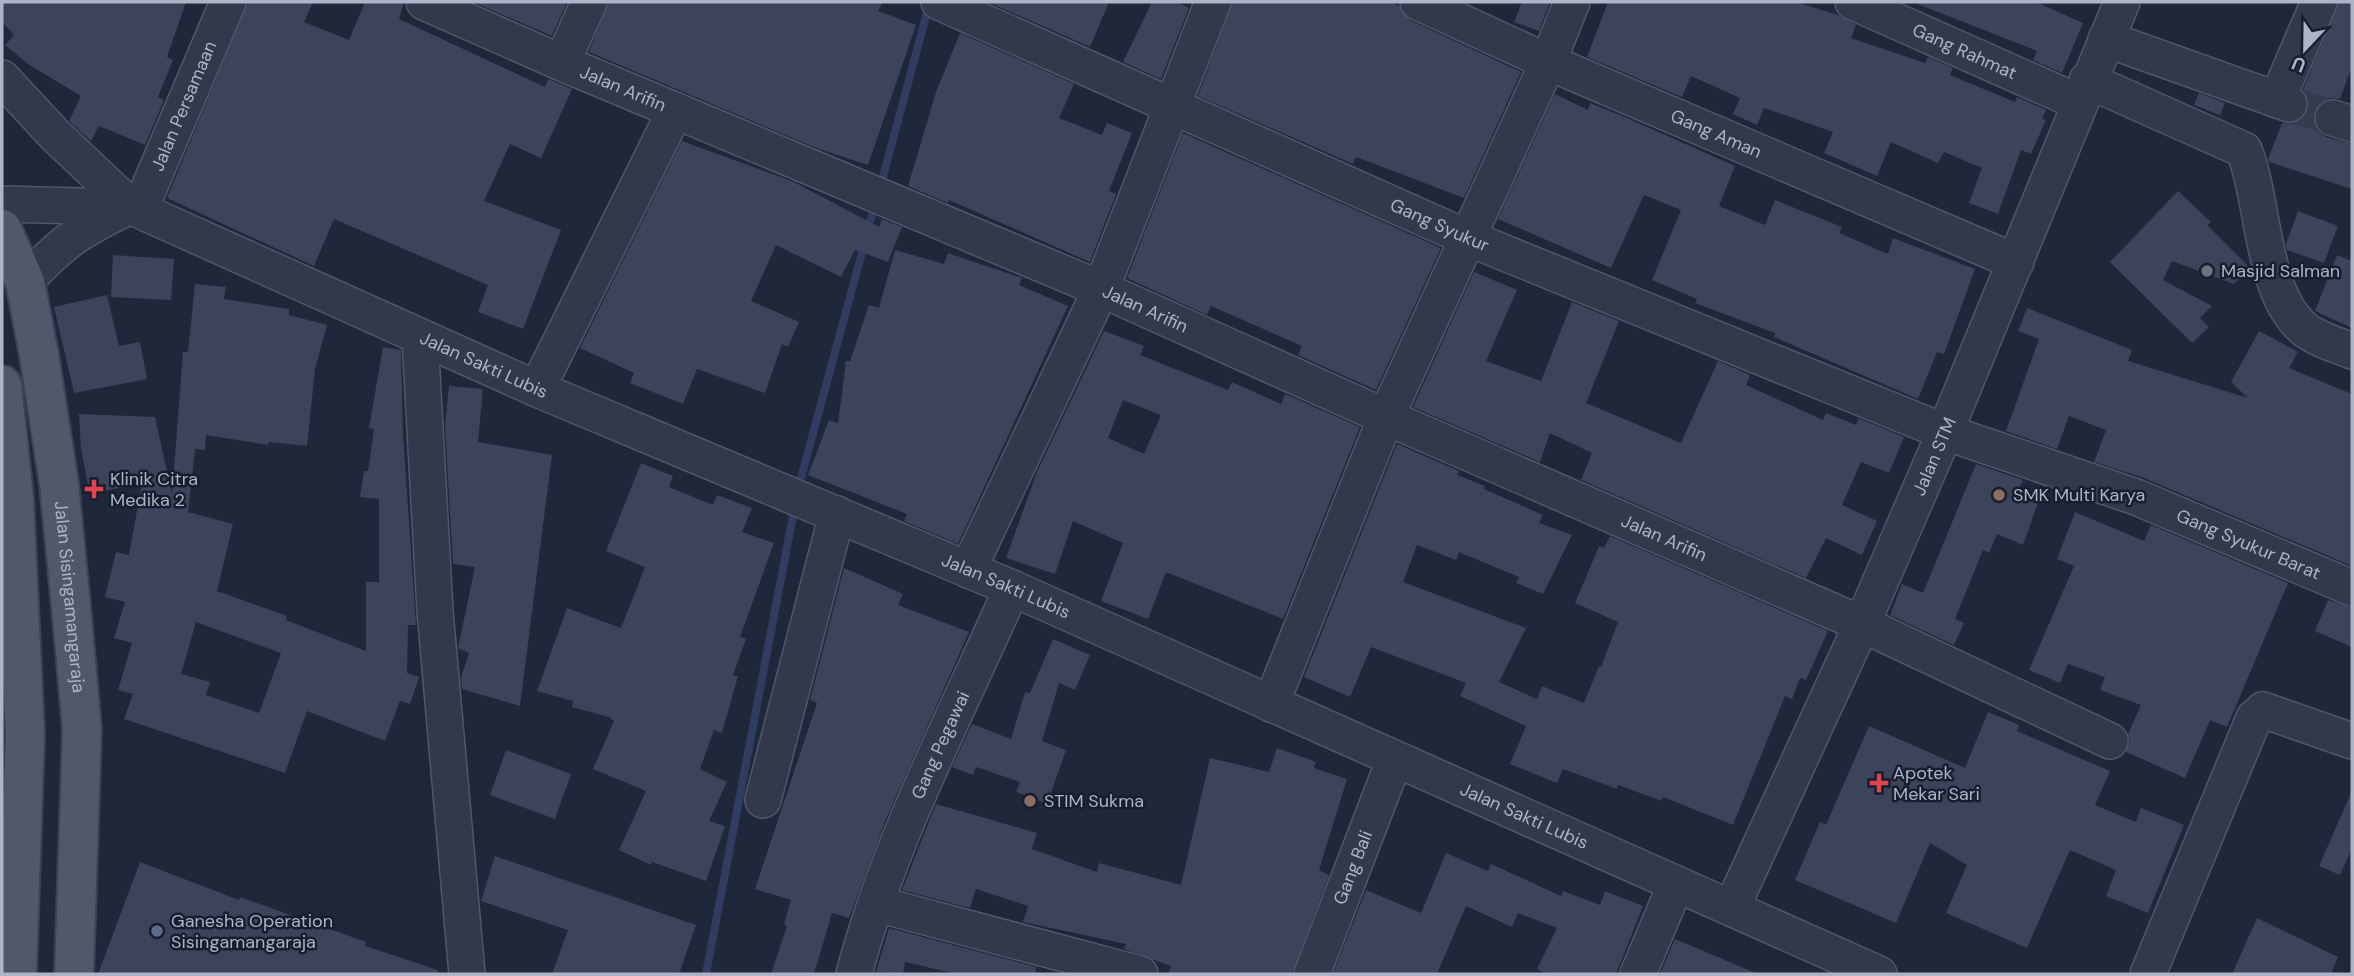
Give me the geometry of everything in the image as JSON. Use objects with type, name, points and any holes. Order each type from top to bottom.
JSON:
[{"type":"main road","name":"Jalan Sisingamangaraja","points":[[2,229],[25,282],[59,484],[82,729],[74,974]]},
{"type":"main road","points":[[2,385],[15,498],[13,734],[17,974]]},
{"type":"street","name":"Jalan Persamaan","points":[[135,208],[228,2]]},
{"type":"street","name":"Jalan Arifin","points":[[424,2],[562,63],[1101,289],[1386,417],[1862,624],[2110,741]]},
{"type":"street","points":[[562,63],[589,2]]},
{"type":"street","points":[[968,570],[1101,289],[1213,2]]},
{"type":"street","name":"Gang Aman","points":[[1418,2],[1548,62],[2015,262]]},
{"type":"street","points":[[1271,704],[1386,417],[1548,62],[1572,2]]},
{"type":"street","name":"Gang Rahmat","points":[[1853,2],[2244,150],[2279,294],[2292,316],[2306,330],[2352,351]]},
{"type":"street","name":"Jalan STM","points":[[1732,907],[1862,624],[1945,432],[2083,91],[2122,2]]},
{"type":"street","points":[[2106,39],[2283,102],[2319,2]]},
{"type":"street","name":"Gang Syukur","points":[[947,5],[1468,238],[1945,432]]},
{"type":"street","name":"Jalan Sakti Lubis","points":[[2,78],[55,135],[135,208],[537,388],[1012,588],[1394,761],[1732,907],[1879,974]]},
{"type":"street","points":[[537,388],[675,110]]},
{"type":"street","points":[[2,204],[135,208]]},
{"type":"street","points":[[25,282],[53,251],[81,229],[135,208]]},
{"type":"street","points":[[420,337],[435,611],[467,974]]},
{"type":"street","name":"Gang Syukur Barat","points":[[1945,432],[2136,497],[2352,588]]},
{"type":"street","points":[[763,800],[832,512]]},
{"type":"street","name":"Gang Pegawai","points":[[854,974],[870,913],[877,904],[896,850],[1012,588]]},
{"type":"street","points":[[2148,974],[2254,718],[2263,710],[2352,741]]},
{"type":"street","name":"Gang Bali","points":[[1312,974],[1394,761]]},
{"type":"street","points":[[1638,974],[1676,884]]},
{"type":"street","points":[[877,904],[1134,973]]},
{"type":"building","points":[[2,2],[186,2],[167,57],[173,60],[158,97],[164,100],[145,145],[99,126],[91,141],[69,121],[81,96],[28,64],[5,45],[14,35],[2,22]]},
{"type":"building","points":[[248,2],[313,2],[304,22],[349,40],[365,2],[404,2],[399,19],[545,87],[548,79],[572,89],[541,158],[510,144],[484,201],[561,230],[523,329],[478,312],[488,285],[334,219],[314,266],[167,198]]},
{"type":"building","points":[[473,2],[567,2],[552,36]]},
{"type":"building","points":[[609,2],[883,2],[878,11],[916,25],[868,165],[816,148],[589,52]]},
{"type":"building","points":[[988,2],[1109,2],[1090,47]]},
{"type":"building","points":[[1152,2],[1177,2],[1189,8],[1161,79],[1123,62]]},
{"type":"building","points":[[1233,2],[1390,2],[1399,6],[1410,20],[1521,72],[1464,198],[1356,157],[1353,164],[1198,96]]},
{"type":"building","points":[[1522,2],[1550,2],[1539,31],[1514,22]]},
{"type":"building","points":[[1608,2],[1796,2],[1838,15],[1856,25],[1851,38],[1925,63],[1928,57],[1953,68],[1950,75],[2015,102],[2017,97],[2046,110],[2042,119],[2046,120],[2031,154],[2021,150],[1998,214],[1969,203],[1982,168],[1944,152],[1938,163],[1891,142],[1877,176],[1824,153],[1833,132],[1764,108],[1757,125],[1733,114],[1740,98],[1691,76],[1682,97],[1587,57]]},
{"type":"building","points":[[2036,2],[2083,23],[2062,73],[2033,60],[2037,51],[1915,3]]},
{"type":"building","points":[[2339,2],[2352,2],[2352,66],[2340,99],[2329,98],[2320,103],[2314,111],[2313,122],[2318,131],[2326,137],[2352,144],[2352,189],[2269,162],[2268,159],[2282,123],[2293,124],[2308,111],[2309,100],[2303,90]]},
{"type":"building","points":[[960,33],[1074,84],[1059,118],[1102,135],[1107,123],[1132,133],[1109,191],[1116,194],[1090,262],[949,200],[948,203],[908,186],[936,92]]},
{"type":"building","points":[[2199,93],[2225,103],[2220,115],[2194,105]]},
{"type":"building","points":[[1555,94],[1588,110],[1590,103],[1735,166],[1719,206],[1765,225],[1775,200],[1842,227],[1839,233],[1888,254],[1893,238],[1975,269],[1944,354],[1937,352],[1918,399],[1774,337],[1775,333],[1695,303],[1697,299],[1652,280],[1681,210],[1644,195],[1611,268],[1498,219]]},
{"type":"building","points":[[1183,133],[1441,248],[1376,390],[1298,355],[1302,346],[1211,306],[1207,315],[1127,278]]},
{"type":"building","points":[[682,141],[794,182],[879,227],[882,219],[902,227],[888,262],[855,250],[841,277],[776,245],[751,301],[799,322],[788,347],[782,344],[765,393],[697,369],[683,404],[630,383],[634,373],[580,348]]},
{"type":"building","points":[[2178,191],[2211,222],[2207,225],[2250,268],[2234,284],[2172,261],[2163,280],[2212,306],[2200,318],[2209,327],[2192,343],[2110,262]]},
{"type":"building","points":[[2298,211],[2338,226],[2324,263],[2287,250],[2286,244]]},
{"type":"building","points":[[895,250],[944,264],[948,253],[1022,278],[1019,285],[1068,306],[958,544],[904,521],[907,514],[808,475],[829,420],[838,423],[846,361],[850,361],[869,305],[879,308]]},
{"type":"building","points":[[113,255],[174,259],[171,300],[111,297]]},
{"type":"building","points":[[2337,255],[2352,261],[2352,328],[2315,311]]},
{"type":"building","points":[[1474,272],[1517,290],[1486,361],[1541,381],[1572,302],[1619,321],[1586,403],[1681,443],[1718,361],[1750,375],[1746,385],[1823,420],[1826,413],[1856,425],[1858,418],[1904,437],[1889,473],[1861,462],[1842,505],[1877,521],[1862,555],[1826,538],[1806,578],[1581,480],[1592,453],[1550,433],[1540,462],[1413,407]]},
{"type":"building","points":[[195,284],[226,287],[224,299],[289,309],[289,315],[327,325],[315,369],[307,446],[269,442],[268,445],[206,435],[205,450],[195,449],[188,512],[233,524],[217,591],[287,616],[286,620],[366,651],[366,582],[379,582],[379,499],[360,497],[364,471],[368,471],[374,429],[369,428],[383,347],[401,350],[403,433],[416,625],[408,625],[407,673],[419,677],[410,704],[400,701],[385,741],[307,711],[285,773],[124,719],[133,694],[118,690],[132,643],[114,638],[125,602],[105,597],[116,552],[129,555],[142,483],[90,494],[81,449],[79,414],[155,417],[172,494],[183,352],[188,352]],"holes":[[[196,622],[281,653],[259,713],[206,695],[210,682],[181,674]]]},
{"type":"building","points":[[107,295],[119,346],[140,342],[147,379],[74,393],[54,307]]},
{"type":"building","points":[[2027,308],[2132,350],[2128,361],[2248,398],[2231,382],[2259,331],[2298,352],[2289,368],[2352,394],[2352,566],[2144,478],[2094,462],[2106,430],[2069,416],[2057,449],[2006,431],[2039,339],[2018,331]]},
{"type":"building","points":[[1104,331],[1144,346],[1140,355],[1228,390],[1232,382],[1281,404],[1285,394],[1360,427],[1283,619],[1166,572],[1148,619],[1101,601],[1123,543],[1073,521],[1055,574],[1006,558],[1037,472]],"holes":[[[1123,400],[1161,415],[1144,454],[1108,438]]]},
{"type":"building","points":[[449,386],[483,389],[478,442],[552,455],[520,706],[462,689],[461,677],[469,653],[458,648],[475,567],[453,564],[445,426]]},
{"type":"building","points":[[1397,444],[1459,471],[1457,475],[1543,515],[1539,523],[1572,535],[1543,594],[1516,583],[1519,577],[1459,552],[1456,560],[1417,545],[1403,582],[1526,628],[1499,682],[1537,699],[1542,686],[1584,703],[1599,666],[1601,667],[1618,622],[1575,603],[1599,546],[1604,548],[1610,536],[1828,631],[1806,680],[1800,678],[1792,699],[1785,696],[1733,825],[1663,797],[1662,801],[1618,785],[1617,789],[1563,769],[1557,783],[1510,764],[1526,726],[1460,696],[1466,683],[1371,647],[1350,697],[1304,677]]},
{"type":"building","points":[[641,463],[673,476],[669,487],[713,505],[717,495],[752,508],[742,532],[774,543],[740,637],[746,639],[733,675],[738,676],[722,733],[714,730],[700,769],[727,782],[709,821],[725,826],[706,881],[652,862],[651,865],[619,850],[646,791],[593,769],[614,721],[609,717],[572,707],[573,701],[537,691],[567,608],[621,628],[645,567],[606,551]]},
{"type":"building","points":[[1976,464],[2023,480],[2019,488],[2040,497],[2023,545],[1997,534],[1989,553],[1983,550],[1955,619],[1964,623],[1954,645],[1890,615],[1902,584],[1923,593]]},
{"type":"building","points":[[2075,512],[2144,541],[2151,525],[2288,583],[2227,727],[2210,720],[2185,778],[2126,752],[2130,740],[2128,734],[2141,705],[2100,690],[2105,677],[2068,664],[2060,683],[2029,670],[2074,566],[2057,559]]},
{"type":"building","points":[[844,568],[903,594],[898,605],[969,632],[886,819],[849,918],[832,913],[814,974],[771,974],[787,926],[784,924],[791,900],[755,889],[817,703],[810,700]]},
{"type":"building","points":[[2328,600],[2352,608],[2352,647],[2315,631]]},
{"type":"building","points":[[1053,639],[1090,655],[1075,690],[1059,683],[1042,741],[1066,750],[1047,804],[1016,792],[1020,782],[976,767],[973,775],[952,767],[972,724],[1011,739],[1025,692],[1030,693]]},
{"type":"building","points":[[1988,712],[2019,725],[2017,731],[2110,771],[2095,805],[2136,822],[2141,808],[2184,825],[2148,913],[2106,896],[2116,870],[2070,850],[2027,948],[1946,913],[1967,865],[1930,843],[1896,923],[1795,880],[1820,822],[1826,825],[1869,726],[1965,768]]},
{"type":"building","points":[[1277,748],[1316,762],[1314,768],[1347,779],[1319,870],[1329,875],[1292,974],[1168,974],[1171,966],[1124,949],[1126,944],[1023,922],[1028,906],[976,889],[970,908],[902,890],[936,804],[1037,833],[1032,849],[1097,872],[1099,863],[1181,885],[1210,758],[1269,772]]},
{"type":"building","points":[[506,750],[571,774],[555,819],[490,795]]},
{"type":"building","points":[[2352,791],[2352,848],[2340,875],[2319,866]]},
{"type":"building","points":[[1446,853],[1488,871],[1491,864],[1561,896],[1563,891],[1600,905],[1605,891],[1643,906],[1616,974],[1549,974],[1537,969],[1557,928],[1518,913],[1512,927],[1466,906],[1437,974],[1333,974],[1366,890],[1421,913]]},
{"type":"building","points":[[495,856],[696,925],[679,974],[552,974],[568,930],[481,901]]},
{"type":"building","points":[[140,862],[239,900],[240,897],[366,942],[365,946],[438,970],[438,974],[98,974]]},
{"type":"building","points":[[2257,918],[2338,957],[2331,974],[2232,974]]},
{"type":"building","points":[[889,928],[1036,967],[1035,974],[957,974],[905,962],[903,974],[876,972]]},
{"type":"building","points":[[1675,939],[1758,974],[1660,974]]},
{"type":"waterway","points":[[880,188],[929,5]]},
{"type":"waterway","points":[[867,232],[875,204]]},
{"type":"waterway","points":[[798,489],[864,245]]},
{"type":"waterway","points":[[706,974],[795,505]]},
{"type":"tunnel","points":[[2289,104],[2333,118]]},
{"type":"place","name":"Masjid Salman","points":[[2207,271]]},
{"type":"place","name":"Klinik Citra Medika 2","points":[[94,489]]},
{"type":"place","name":"SMK Multi Karya","points":[[1999,495]]},
{"type":"place","name":"Apotek Mekar Sari","points":[[1879,783]]},
{"type":"place","name":"STIM Sukma","points":[[1030,801]]},
{"type":"place","name":"Ganesha Operation Sisingamangaraja","points":[[157,931]]}]
